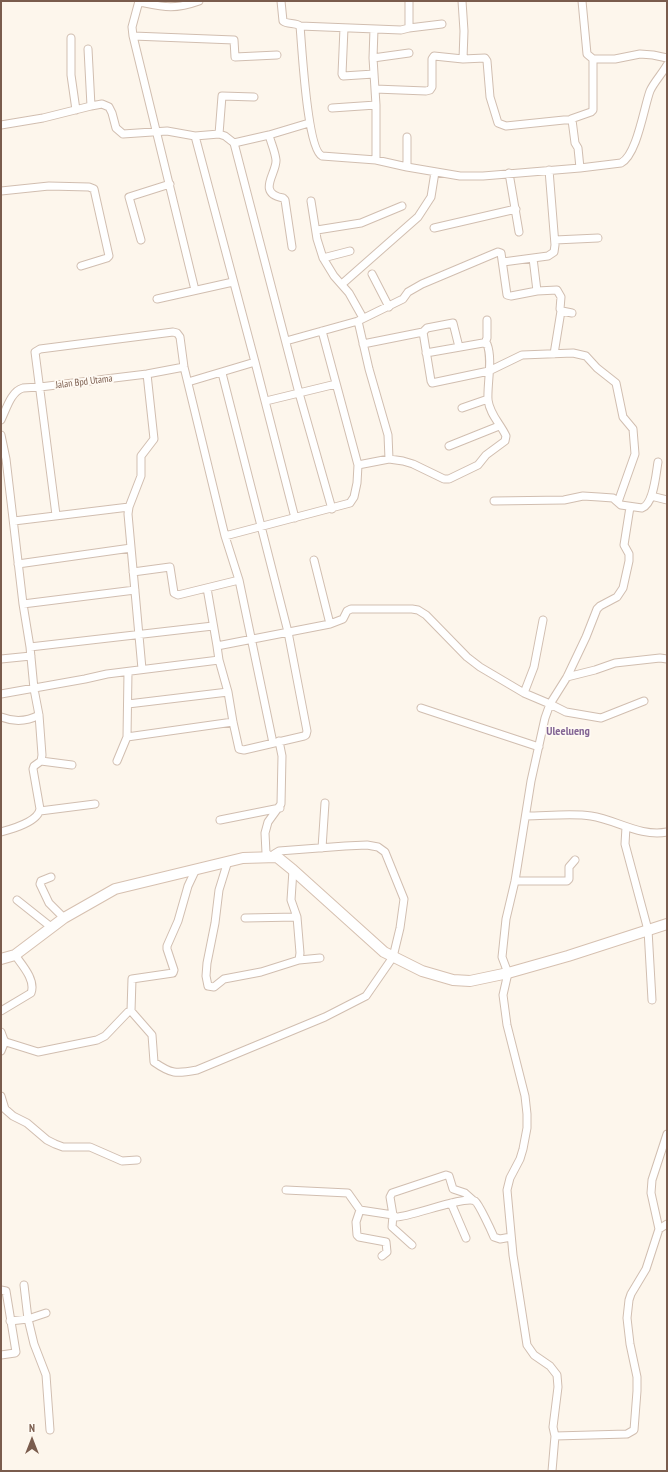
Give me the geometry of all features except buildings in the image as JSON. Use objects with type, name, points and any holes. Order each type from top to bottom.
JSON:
[{"type":"street","points":[[195,290],[132,27],[139,2],[172,8],[182,7],[199,1]]},
{"type":"street","points":[[282,1],[282,21],[300,26],[401,30],[442,24]]},
{"type":"street","points":[[409,28],[410,1]]},
{"type":"street","points":[[462,1],[464,31],[463,60]]},
{"type":"street","points":[[582,1],[587,54],[593,59],[615,58],[640,54],[667,58]]},
{"type":"street","points":[[300,26],[309,123],[317,152],[320,156],[376,160],[460,176],[483,176],[621,163],[625,160],[638,137],[649,93],[667,65]]},
{"type":"street","points":[[344,28],[343,76],[374,74]]},
{"type":"street","points":[[374,28],[373,58],[376,104],[376,160]]},
{"type":"street","points":[[133,36],[234,40],[235,57],[277,55]]},
{"type":"street","points":[[70,38],[71,75],[76,110]]},
{"type":"street","points":[[88,49],[91,106]]},
{"type":"street","points":[[373,58],[409,53]]},
{"type":"street","points":[[375,89],[428,91],[432,87],[433,57],[436,56],[463,60],[485,58],[487,60],[490,97],[499,124],[506,126],[517,126],[571,119],[592,111],[593,59]]},
{"type":"street","points":[[219,134],[222,96],[254,98]]},
{"type":"street","points":[[1,125],[43,118],[102,104],[109,107],[116,128],[123,134],[156,131],[167,131],[195,136],[219,134],[225,136],[234,143],[299,393],[332,509]]},
{"type":"street","points":[[332,108],[376,104]]},
{"type":"street","points":[[571,119],[574,126],[575,143],[578,148],[580,168]]},
{"type":"street","points":[[234,143],[269,135],[309,123]]},
{"type":"street","points":[[269,135],[276,160],[269,182],[271,193],[275,197],[283,198],[285,200],[292,248]]},
{"type":"street","points":[[195,136],[266,401],[295,518]]},
{"type":"street","points":[[407,137],[407,167]]},
{"type":"street","points":[[503,262],[548,256],[553,254],[555,250],[549,170]]},
{"type":"street","points":[[342,284],[418,217],[431,197],[435,172]]},
{"type":"street","points":[[509,173],[519,232]]},
{"type":"street","points":[[141,240],[129,197],[170,184]]},
{"type":"street","points":[[1,191],[49,186],[89,187],[94,189],[109,256],[81,266]]},
{"type":"street","points":[[311,201],[317,230],[317,239],[323,258],[334,276],[342,284],[361,319],[363,344],[388,435],[389,459]]},
{"type":"street","points":[[317,230],[361,223],[402,206]]},
{"type":"street","points":[[434,228],[516,209]]},
{"type":"street","points":[[555,240],[598,238]]},
{"type":"street","points":[[323,258],[350,251]]},
{"type":"street","points":[[286,341],[361,319],[389,307],[403,299],[408,292],[422,284],[498,252],[501,254],[503,262],[507,295],[511,296],[537,291],[557,290],[561,298],[561,310],[554,354]]},
{"type":"street","points":[[534,258],[537,291]]},
{"type":"street","points":[[372,274],[389,307]]},
{"type":"street","points":[[157,299],[233,282]]},
{"type":"street","points":[[561,310],[572,313]]},
{"type":"street","points":[[485,343],[487,338],[487,320]]},
{"type":"street","points":[[363,344],[423,332],[427,328],[453,323],[459,347]]},
{"type":"street","points":[[225,536],[332,509],[350,503],[353,500],[357,483],[358,465],[322,331]]},
{"type":"street","points":[[56,515],[35,354],[40,349],[173,332],[177,333],[180,337],[184,367],[225,536],[238,580],[276,742],[282,756],[282,801],[280,808],[268,822],[265,833],[266,853],[275,857],[293,870],[379,948],[393,957],[422,971],[453,980],[470,981],[508,973],[568,956],[667,924]]},
{"type":"street","points":[[423,332],[430,381],[432,383],[489,371],[522,354],[573,353],[586,356],[597,368],[616,384],[623,417],[633,429],[635,454],[618,502]]},
{"type":"street","points":[[426,353],[485,343]]},
{"type":"street","points":[[358,465],[389,459],[413,464],[444,479],[449,479],[478,465],[486,455],[505,441],[506,436],[492,414],[488,399],[488,346],[485,343]]},
{"type":"street","points":[[188,382],[255,362]]},
{"type":"street","name":"Jalan Bpd Utama","points":[[1,420],[14,395],[24,388],[147,374],[184,367]]},
{"type":"street","points":[[207,588],[219,660],[228,692],[232,722],[238,748],[240,750],[304,736],[307,733],[288,632],[222,372]]},
{"type":"street","points":[[142,669],[128,514],[140,476],[141,456],[154,439],[147,374]]},
{"type":"street","points":[[266,401],[336,384]]},
{"type":"street","points":[[462,408],[488,399]]},
{"type":"street","points":[[449,446],[499,426]]},
{"type":"street","points":[[1,434],[6,459],[23,604],[30,648],[34,689],[39,715],[42,755],[41,761]]},
{"type":"street","points":[[494,501],[564,500],[583,496],[611,498],[621,505],[630,507],[645,507],[651,496],[658,462]]},
{"type":"street","points":[[651,496],[667,500]]},
{"type":"street","points":[[14,521],[129,507]]},
{"type":"street","points":[[552,1471],[555,1436],[552,1427],[558,1391],[557,1375],[550,1366],[534,1355],[527,1345],[521,1314],[511,1237],[507,1187],[523,1149],[526,1114],[525,1096],[507,1025],[503,995],[508,973],[502,957],[506,919],[515,881],[538,747],[550,704],[568,677],[597,609],[617,597],[623,588],[629,561],[629,554],[624,545],[630,507]]},
{"type":"street","points":[[18,564],[131,548]]},
{"type":"street","points":[[314,560],[330,624]]},
{"type":"street","points":[[133,572],[170,566],[174,593],[176,594],[238,580]]},
{"type":"street","points":[[23,604],[135,590]]},
{"type":"street","points":[[217,646],[330,624],[343,619],[347,611],[351,609],[418,610],[426,615],[473,662],[524,693],[566,712],[601,718],[644,701]]},
{"type":"street","points":[[524,693],[534,666],[543,620]]},
{"type":"street","points":[[30,648],[213,626]]},
{"type":"street","points":[[1,660],[31,656]]},
{"type":"street","points":[[568,677],[615,663],[660,658],[667,659]]},
{"type":"street","points":[[1,694],[34,689],[107,674],[219,660]]},
{"type":"street","points":[[118,762],[126,737],[128,672]]},
{"type":"street","points":[[128,704],[228,692]]},
{"type":"street","points":[[421,708],[538,747]]},
{"type":"street","points":[[1,717],[20,721],[34,718],[39,715]]},
{"type":"street","points":[[126,737],[232,722]]},
{"type":"street","points":[[40,811],[33,769],[34,766],[41,761],[72,765]]},
{"type":"street","points":[[322,848],[325,803]]},
{"type":"street","points":[[1,832],[27,823],[34,819],[40,811],[95,804]]},
{"type":"street","points":[[220,820],[280,808]]},
{"type":"street","points":[[526,816],[592,816],[626,827],[654,833],[667,832]]},
{"type":"street","points":[[626,827],[625,844],[648,930],[652,1000]]},
{"type":"street","points":[[196,869],[188,886],[178,921],[167,946],[174,970],[173,973],[132,979],[131,1011],[152,1036],[154,1062],[173,1073],[196,1070],[325,1017],[366,996],[373,988],[393,957],[400,928],[404,899],[385,852],[378,846],[367,845],[279,851],[274,854],[275,857]]},
{"type":"street","points":[[1,959],[15,955],[64,918],[115,889],[243,858],[275,857]]},
{"type":"street","points":[[515,881],[567,881],[569,879],[569,867],[575,860]]},
{"type":"street","points":[[228,861],[219,890],[215,923],[207,963],[206,976],[208,986],[214,987],[224,979],[261,972],[299,960],[320,958]]},
{"type":"street","points":[[293,870],[291,900],[297,917],[300,953],[299,960]]},
{"type":"street","points":[[51,877],[40,881],[40,884],[49,904],[64,918]]},
{"type":"street","points":[[18,900],[51,927]]},
{"type":"street","points":[[245,918],[297,917]]},
{"type":"street","points":[[1,1011],[31,993],[32,989],[28,976],[15,955]]},
{"type":"street","points":[[5,1041],[38,1052],[91,1042],[105,1036],[128,1012],[131,1011]]},
{"type":"street","points":[[1,1032],[5,1041],[1,1051]]},
{"type":"street","points":[[1,1096],[5,1109],[13,1116],[26,1123],[47,1140],[55,1144],[63,1146],[90,1147],[122,1161],[137,1160]]},
{"type":"street","points":[[555,1436],[627,1434],[634,1430],[637,1377],[630,1344],[627,1318],[629,1300],[646,1269],[659,1229],[651,1198],[652,1180],[667,1134]]},
{"type":"street","points":[[412,1245],[393,1228],[393,1215],[390,1197],[392,1193],[446,1175],[449,1176],[453,1189],[465,1193],[478,1204],[494,1237],[500,1239],[511,1237]]},
{"type":"street","points":[[286,1190],[348,1193],[360,1210],[393,1215],[396,1217],[401,1217],[460,1201],[474,1201]]},
{"type":"street","points":[[451,1203],[466,1238]]},
{"type":"street","points":[[360,1210],[356,1222],[357,1235],[359,1237],[386,1242],[387,1252],[382,1256]]},
{"type":"street","points":[[657,1219],[666,1224],[659,1229]]},
{"type":"street","points":[[24,1285],[28,1319],[34,1344],[46,1375],[50,1430]]},
{"type":"street","points":[[1,1290],[6,1290],[16,1352],[1,1355]]},
{"type":"street","points":[[10,1321],[28,1319],[46,1313]]},
{"type":"district","name":"Uleelueng","points":[[568,732]]}]
